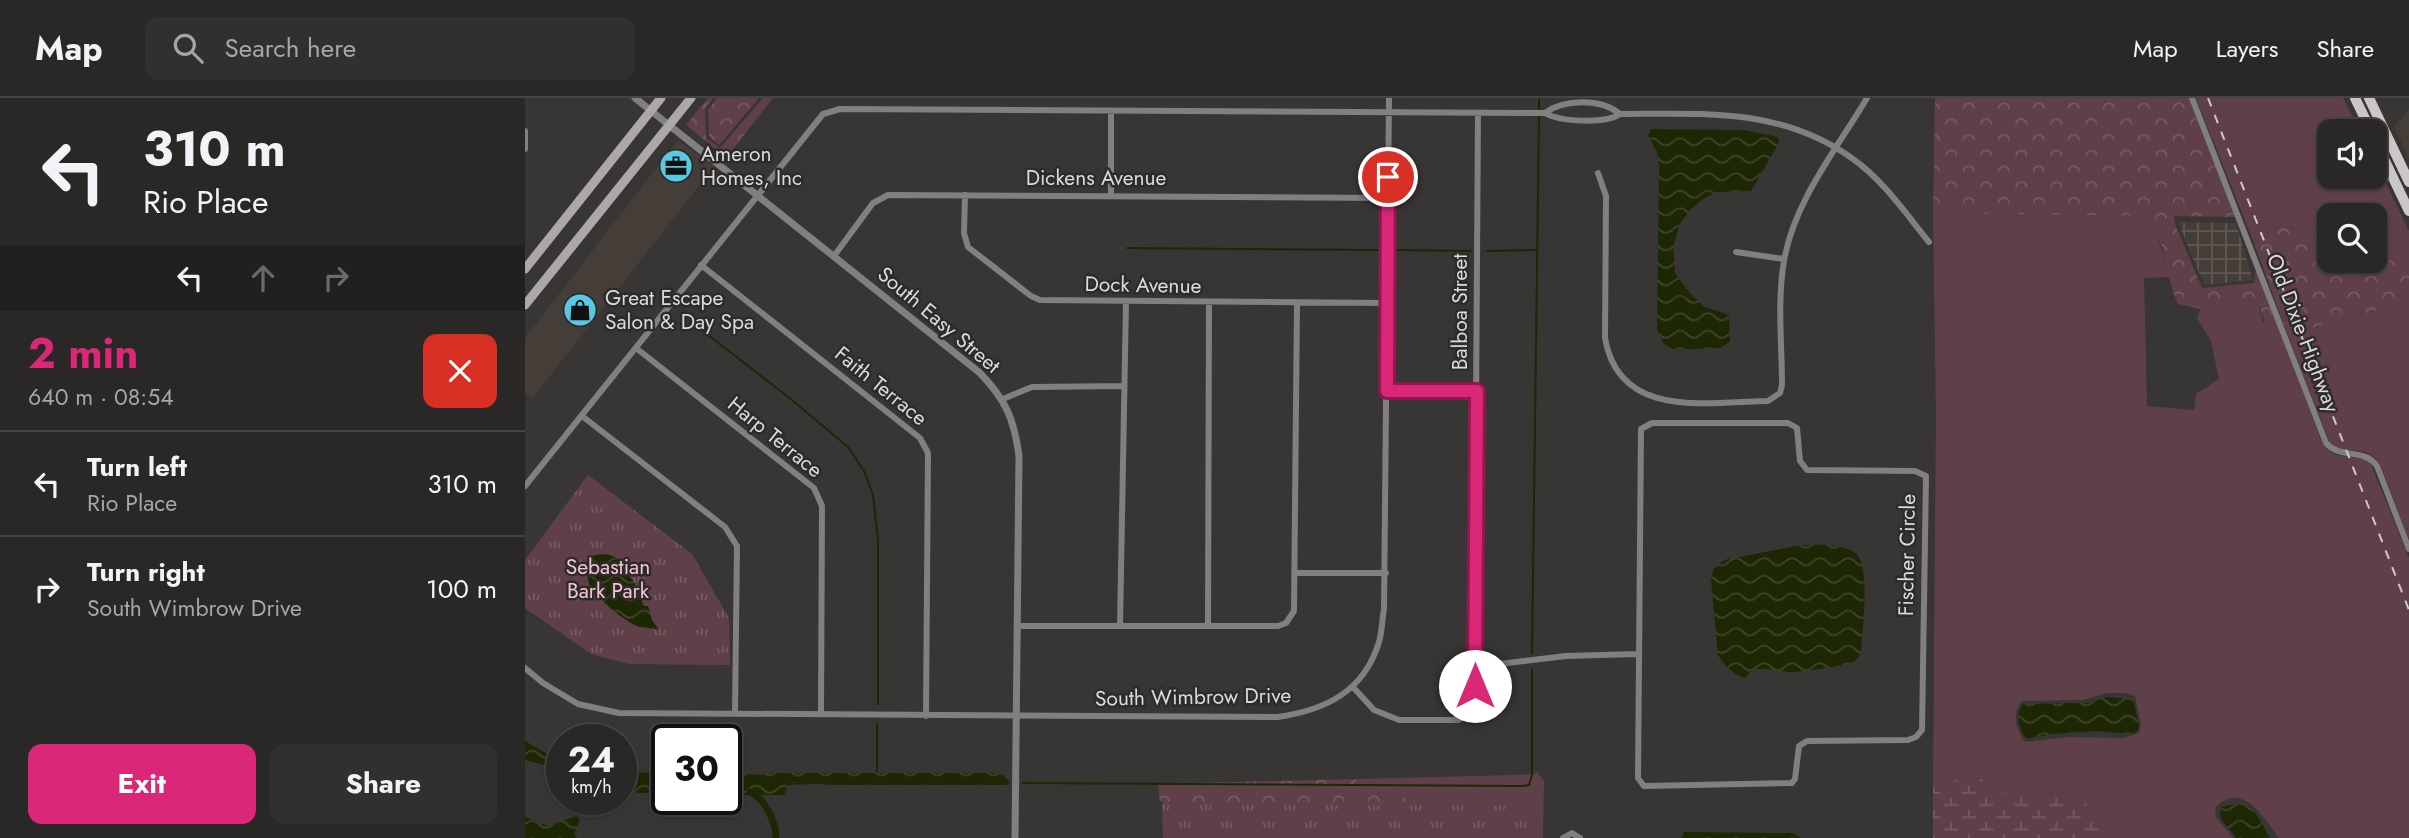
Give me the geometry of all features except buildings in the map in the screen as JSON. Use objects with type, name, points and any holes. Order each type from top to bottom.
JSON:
[{"type":"main road","points":[[525,269],[661,98]]},
{"type":"main road","points":[[525,305],[691,98]]},
{"type":"main road","points":[[2355,98],[2365,119]]},
{"type":"main road","points":[[2368,98],[2409,182]]},
{"type":"main road","points":[[2387,165],[2409,211]]},
{"type":"street","name":"South Easy Street","points":[[635,98],[980,373],[1003,399],[1016,435],[1019,456],[1015,838]]},
{"type":"street","name":"South Wimbrow Drive","points":[[525,668],[543,683],[578,704],[619,713],[1278,717],[1308,713],[1333,702],[1353,687],[1371,660],[1379,642],[1384,609],[1389,98]]},
{"type":"street","points":[[1598,173],[1606,197],[1605,338],[1607,349],[1622,376],[1642,393],[1660,400],[1768,401],[1780,393],[1782,385],[1784,259],[1799,213],[1867,98]]},
{"type":"street","name":"Old Dixie Highway","points":[[2192,98],[2326,443],[2337,452],[2360,454],[2377,466],[2409,549]]},
{"type":"street","points":[[1545,113],[1554,106],[1583,103],[1612,107],[1620,114]]},
{"type":"street","points":[[1583,103],[1583,120]]},
{"type":"street","points":[[525,486],[823,114],[840,109],[1545,113],[1554,119],[1583,120],[1613,119],[1620,114],[1719,114],[1753,117],[1788,125],[1821,138],[1854,160],[1880,183],[1929,242]]},
{"type":"street","points":[[1111,111],[1111,195]]},
{"type":"street","name":"Balboa Street","points":[[1353,687],[1374,710],[1399,720],[1458,720],[1470,714],[1475,705],[1478,114]]},
{"type":"street","points":[[525,131],[525,149]]},
{"type":"street","name":"Dickens Avenue","points":[[834,256],[873,203],[888,195],[1387,198]]},
{"type":"street","name":"Dock Avenue","points":[[965,195],[964,233],[968,247],[1031,296],[1048,301],[1387,303]]},
{"type":"street","points":[[1736,252],[1784,259]]},
{"type":"street","name":"Faith Terrace","points":[[701,265],[919,438],[928,453],[926,716]]},
{"type":"street","points":[[1120,626],[1126,301]]},
{"type":"street","points":[[1208,626],[1209,303]]},
{"type":"street","points":[[1017,626],[1278,626],[1286,623],[1294,611],[1297,303]]},
{"type":"street","name":"Harp Terrace","points":[[636,348],[814,488],[822,506],[821,714]]},
{"type":"street","points":[[1003,399],[1032,387],[1124,386]]},
{"type":"street","points":[[1387,391],[1477,391]]},
{"type":"street","points":[[582,416],[725,527],[737,546],[735,713]]},
{"type":"street","name":"Fischer Circle","points":[[1788,423],[1797,428],[1800,461],[1807,470],[1916,471],[1926,476],[1922,730],[1916,737],[1908,740],[1807,741],[1799,746],[1795,779],[1792,783],[1644,786],[1638,778],[1637,654],[1641,429],[1646,425],[1788,423]]},
{"type":"street","points":[[1295,573],[1385,573]]},
{"type":"street","points":[[1475,667],[1566,656],[1637,654]]},
{"type":"street","points":[[1563,838],[1572,833],[1580,838]]},
{"type":"shaded area","points":[[2409,109],[2409,159],[2394,127]]},
{"type":"shaded area","points":[[678,140],[714,167],[532,399],[525,393],[525,338]]},
{"type":"shaded area","points":[[2178,222],[2236,223],[2253,280],[2204,285]]},
{"type":"green space","points":[[708,98],[713,98],[705,109],[706,138],[720,148],[763,98],[773,98],[726,158],[686,125]]},
{"type":"green space","points":[[717,98],[759,98],[719,145],[709,137],[708,110]]},
{"type":"green space","points":[[1935,98],[2189,98],[2235,217],[2174,216],[2175,224],[2202,288],[2254,283],[2256,269],[2278,327],[2267,329],[2258,302],[2246,300],[2203,303],[2201,309],[2178,304],[2163,250],[2149,216],[1933,213]]},
{"type":"green space","points":[[2196,98],[2343,98],[2354,119],[2317,119],[2317,189],[2387,189],[2387,186],[2409,231],[2409,253],[2400,251],[2387,234],[2387,203],[2317,203],[2317,237],[2281,224],[2254,243]]},
{"type":"green space","points":[[1933,213],[2150,216],[2171,277],[2144,278],[2147,406],[2194,410],[2196,394],[2219,379],[2211,341],[2197,318],[2203,303],[2246,300],[2258,302],[2263,322],[2278,327],[2323,445],[2340,456],[2370,462],[2409,558],[2409,838],[2279,838],[2259,812],[2243,799],[2234,798],[2225,800],[2215,808],[2216,817],[2233,838],[2106,838],[2107,830],[2087,814],[2085,794],[1985,793],[1982,775],[1943,783],[1933,788],[1936,414]],"holes":[[[2106,693],[2127,693],[2135,696],[2141,724],[2139,733],[2124,738],[2068,737],[2025,742],[2017,727],[2016,716],[2022,701],[2084,700]]]},
{"type":"green space","points":[[2281,224],[2317,237],[2317,273],[2387,273],[2389,234],[2400,251],[2409,253],[2409,301],[2310,329],[2305,317],[2284,325],[2254,243]]},
{"type":"green space","points":[[2409,301],[2409,540],[2380,464],[2367,453],[2341,449],[2329,441],[2284,325],[2305,317],[2310,329]]},
{"type":"green space","name":"Sebastian Bark Park","points":[[588,475],[692,554],[729,618],[730,665],[629,664],[591,654],[525,608],[525,560]]},
{"type":"green space","points":[[1536,771],[1544,781],[1543,838],[1450,838],[1355,795],[1356,779],[1516,775],[1535,774]]},
{"type":"green space","points":[[1982,775],[1985,793],[2086,794],[2087,814],[2107,830],[2106,838],[1933,838],[1933,788],[1943,783]]},
{"type":"green space","points":[[1356,779],[1356,794],[1406,798],[1433,812],[1166,838],[1165,804],[1160,801],[1158,784]]},
{"type":"green space","points":[[1162,804],[1533,806],[1532,838],[1163,838]]},
{"type":"water","points":[[1651,129],[1744,130],[1778,137],[1779,143],[1751,191],[1717,192],[1703,199],[1681,222],[1673,247],[1675,273],[1688,291],[1703,306],[1729,315],[1730,342],[1720,348],[1674,350],[1663,343],[1657,329],[1659,167],[1657,152],[1648,136]]},
{"type":"water","points":[[1801,545],[1842,547],[1860,558],[1865,598],[1861,653],[1855,661],[1834,667],[1790,672],[1756,669],[1751,670],[1746,678],[1737,675],[1718,655],[1711,580],[1713,570],[1724,560]]},
{"type":"water","points":[[607,554],[627,565],[629,576],[659,630],[640,627],[625,620],[593,591],[586,563],[594,555]]},
{"type":"water","points":[[2106,697],[2133,699],[2138,731],[2131,734],[2094,731],[2025,739],[2018,717],[2023,704],[2086,703]]},
{"type":"water","points":[[525,741],[546,753],[546,766],[525,760]]},
{"type":"water","points":[[637,772],[651,773],[651,793],[637,793]]},
{"type":"water","points":[[993,773],[1004,776],[1010,785],[831,785],[792,782],[785,791],[786,795],[742,795],[742,774]]},
{"type":"water","points":[[2242,803],[2255,813],[2270,838],[2236,838],[2224,824],[2221,807]]},
{"type":"water","points":[[576,816],[580,820],[574,834],[577,838],[525,838],[525,817],[548,826]]},
{"type":"water","points":[[1684,832],[1793,833],[1801,838],[1681,838]]},
{"type":"waterway","points":[[1539,98],[1539,111]]},
{"type":"waterway","points":[[1532,653],[1539,117]]},
{"type":"waterway","points":[[1127,248],[1380,250]]},
{"type":"waterway","points":[[1396,250],[1471,251]]},
{"type":"waterway","points":[[1487,251],[1535,250]]},
{"type":"waterway","points":[[708,335],[848,447],[864,471],[873,495],[878,540],[878,704]]},
{"type":"waterway","points":[[1023,783],[1529,785],[1532,775],[1532,669]]},
{"type":"waterway","points":[[877,724],[877,772]]},
{"type":"waterway","points":[[788,784],[811,783]]},
{"type":"waterway","points":[[750,792],[769,812],[776,838]]},
{"type":"railway","points":[[2208,98],[2409,610]]},
{"type":"place","name":"Ameron Homes, Inc","points":[[676,166]]},
{"type":"place","name":"Great Escape Salon & Day Spa","points":[[580,310]]},
{"type":"route","points":[[1388,177],[1387,391],[1477,391],[1475,686]]}]
